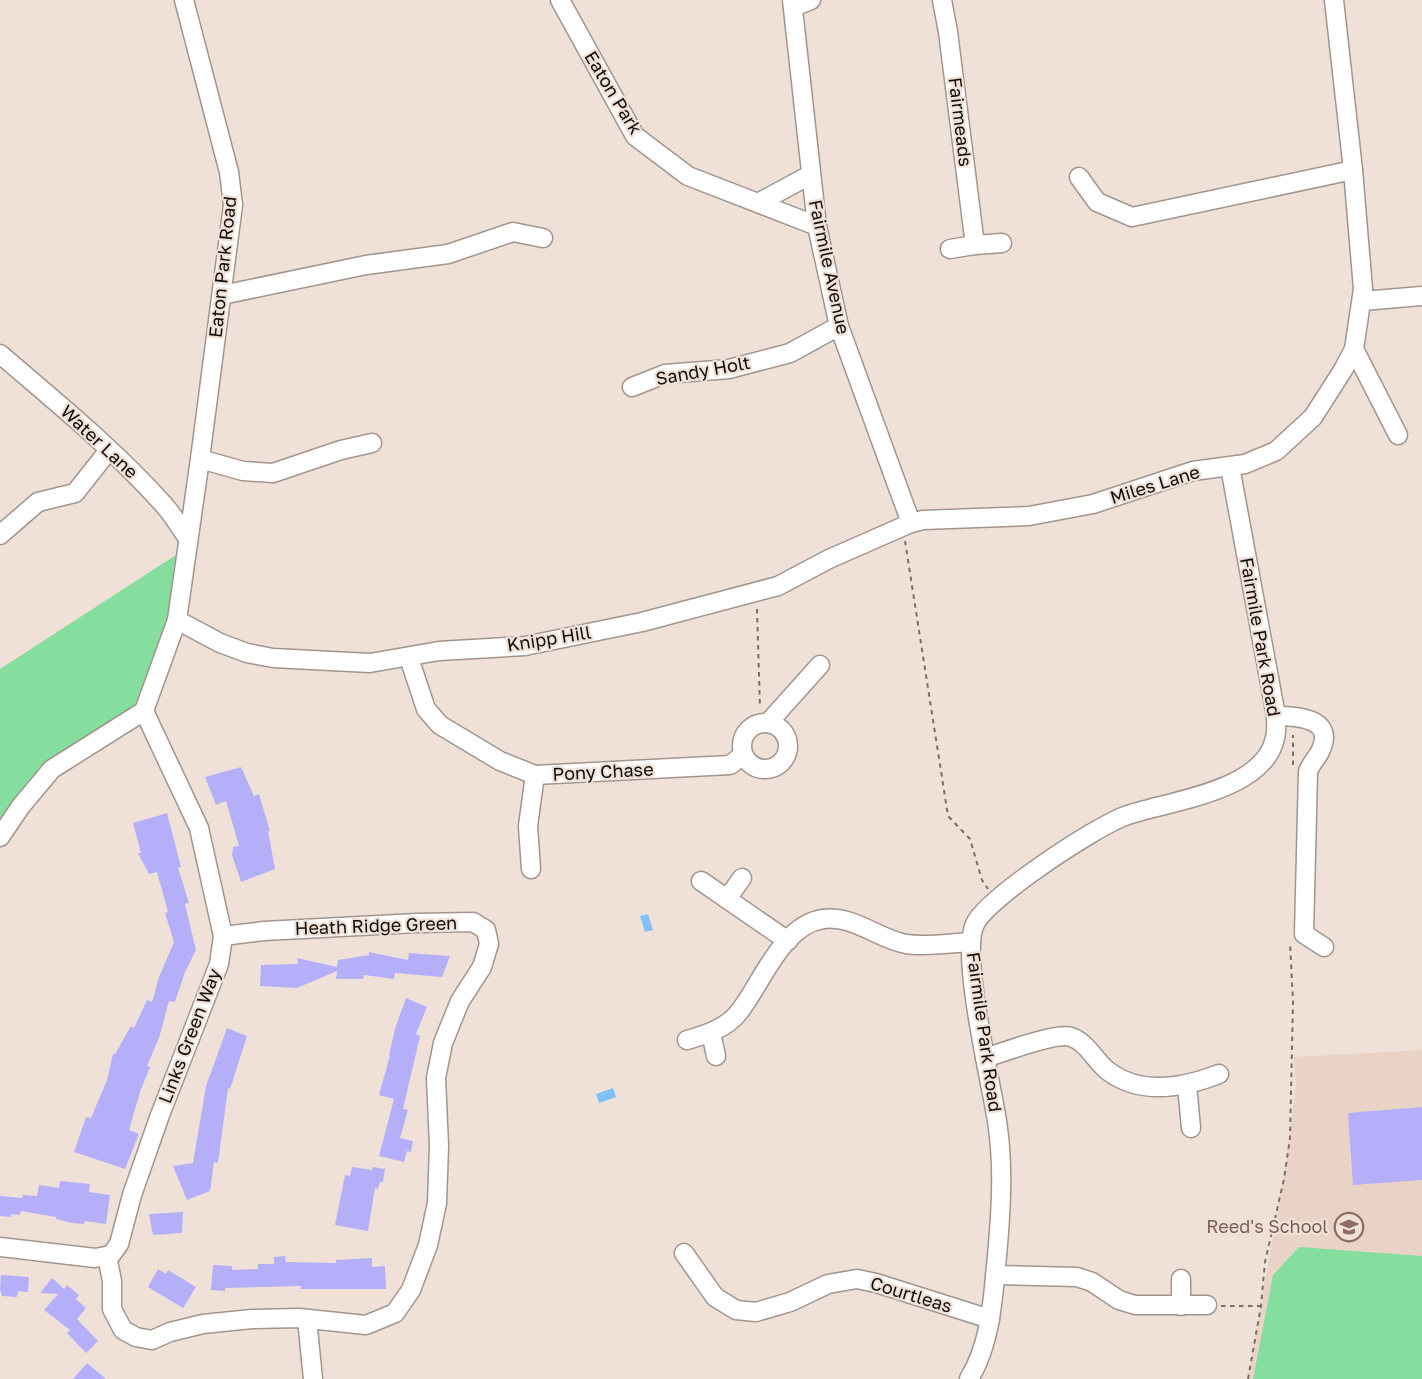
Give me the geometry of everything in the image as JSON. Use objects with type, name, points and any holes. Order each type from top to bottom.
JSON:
[{"type":"street","name":"Eaton Park Road","points":[[144,711],[177,620],[233,205],[232,189],[184,0]]},
{"type":"street","name":"Eaton Park","points":[[560,0],[635,136],[688,176],[817,226]]},
{"type":"street","points":[[792,3],[811,0]]},
{"type":"street","name":"Fairmeads","points":[[942,0],[975,245]]},
{"type":"street","name":"Miles Lane","points":[[907,525],[923,520],[1040,514],[1093,504],[1193,471],[1230,467],[1255,461],[1276,451],[1313,417],[1354,349],[1364,289],[1335,0]]},
{"type":"street","name":"Fairmile Avenue","points":[[792,3],[817,226],[839,326],[907,525]]},
{"type":"street","points":[[1078,177],[1097,202],[1132,217],[1353,170]]},
{"type":"street","points":[[758,203],[810,175]]},
{"type":"street","points":[[222,295],[366,265],[448,254],[513,232],[543,238]]},
{"type":"street","points":[[950,249],[1002,243]]},
{"type":"street","points":[[1362,301],[1422,296]]},
{"type":"street","name":"Sandy Holt","points":[[632,387],[665,374],[729,369],[790,353],[839,326]]},
{"type":"street","points":[[1354,349],[1398,435]]},
{"type":"street","name":"Water Lane","points":[[0,354],[109,450],[165,506],[188,539]]},
{"type":"street","points":[[200,459],[243,471],[273,473],[341,450],[372,443]]},
{"type":"street","points":[[0,535],[38,502],[75,493],[109,450]]},
{"type":"street","name":"Fairmile Park Road","points":[[969,1379],[979,1362],[990,1319],[1002,1171],[998,1122],[985,1058],[972,972],[971,942],[976,921],[997,899],[1074,844],[1124,816],[1214,791],[1250,774],[1265,759],[1285,716],[1230,467]]},
{"type":"street","name":"Knipp Hill","points":[[177,620],[220,643],[247,654],[273,658],[370,663],[439,651],[525,646],[642,622],[778,586],[829,559],[907,525]]},
{"type":"street","name":"Pony Chase","points":[[409,658],[426,709],[440,725],[500,761],[535,775],[730,765],[743,755]]},
{"type":"street","points":[[764,723],[782,730],[788,740],[788,748],[782,762],[776,767],[762,769],[747,762],[743,755],[742,742],[745,734],[752,726],[764,723],[820,665]]},
{"type":"street","points":[[1,836],[21,806],[52,769],[144,711]]},
{"type":"street","name":"Links Green Way","points":[[107,1256],[111,1255],[119,1245],[132,1195],[219,964],[223,936],[199,828],[144,711]]},
{"type":"street","points":[[1285,716],[1317,722],[1324,739],[1321,752],[1312,761],[1308,772],[1304,934],[1324,947]]},
{"type":"street","points":[[531,869],[528,826],[535,775]]},
{"type":"street","points":[[0,812],[1,836]]},
{"type":"street","points":[[727,899],[742,878]]},
{"type":"street","points":[[701,881],[788,941]]},
{"type":"street","points":[[687,1040],[711,1034],[738,1014],[773,960],[797,930],[822,919],[844,919],[905,944],[971,942]]},
{"type":"street","name":"Heath Ridge Green","points":[[107,1256],[112,1281],[112,1309],[123,1330],[136,1337],[152,1340],[170,1332],[203,1324],[252,1319],[308,1319],[366,1325],[395,1313],[411,1290],[428,1245],[437,1203],[439,1146],[436,1078],[443,1043],[460,1001],[482,967],[489,944],[486,930],[474,922],[264,931],[223,936]]},
{"type":"street","points":[[711,1034],[716,1056]]},
{"type":"street","points":[[985,1058],[1056,1036],[1069,1036],[1080,1042],[1108,1071],[1131,1084],[1164,1088],[1186,1085],[1219,1074]]},
{"type":"street","points":[[1186,1085],[1191,1128]]},
{"type":"street","points":[[0,1247],[95,1258],[107,1256]]},
{"type":"street","name":"Courtleas","points":[[684,1253],[715,1297],[736,1310],[756,1312],[790,1302],[828,1284],[856,1280],[990,1319]]},
{"type":"street","points":[[995,1275],[1077,1277],[1092,1282],[1126,1303],[1144,1306],[1208,1305]]},
{"type":"street","points":[[1181,1280],[1181,1306]]},
{"type":"street","points":[[308,1319],[313,1379]]},
{"type":"path","points":[[907,525],[948,816],[970,839],[982,880],[997,899]]},
{"type":"path","points":[[757,606],[764,723]]},
{"type":"path","points":[[1285,716],[1293,775]]},
{"type":"path","points":[[1248,1379],[1265,1262],[1284,1179],[1290,1138],[1293,1002],[1290,936]]},
{"type":"path","points":[[1208,1305],[1260,1306]]},
{"type":"shaded area","name":"Reed's School","points":[[1422,1050],[1422,1379],[1248,1379],[1286,1161],[1296,1087],[1294,1057]]},
{"type":"green space","points":[[182,551],[171,616],[139,708],[94,738],[0,834],[0,669]]},
{"type":"green space","points":[[1299,1247],[1422,1256],[1422,1379],[1253,1379],[1273,1275]]},
{"type":"water","points":[[648,914],[653,930],[645,932],[640,916]]},
{"type":"water","points":[[613,1088],[616,1097],[599,1103],[596,1094]]},
{"type":"building","points":[[241,767],[254,796],[259,794],[270,831],[268,831],[275,869],[241,882],[232,855],[233,847],[239,846],[226,801],[216,805],[205,777]]},
{"type":"building","points":[[167,813],[181,867],[178,868],[189,903],[185,904],[196,950],[185,972],[175,1002],[169,1001],[159,1038],[147,1066],[150,1067],[129,1130],[139,1134],[125,1169],[74,1152],[86,1117],[91,1118],[107,1080],[113,1054],[131,1026],[134,1028],[147,1000],[152,1002],[159,977],[174,942],[165,913],[168,912],[157,872],[149,874],[138,853],[141,853],[133,823]]},
{"type":"building","points":[[369,952],[408,960],[409,953],[450,956],[442,977],[395,973],[394,979],[364,975],[363,979],[336,979],[337,971],[297,988],[260,986],[261,965],[298,964],[297,958],[337,967],[338,960],[369,955]]},
{"type":"building","points":[[406,998],[427,1007],[416,1034],[420,1036],[403,1109],[408,1110],[400,1138],[413,1141],[411,1152],[407,1151],[404,1162],[379,1156],[394,1099],[379,1095],[395,1029]]},
{"type":"building","points":[[227,1028],[247,1036],[230,1089],[228,1088],[218,1163],[214,1162],[210,1191],[187,1200],[173,1166],[193,1163],[206,1086]]},
{"type":"building","points":[[1422,1107],[1422,1180],[1353,1185],[1348,1113]]},
{"type":"building","points":[[352,1167],[385,1169],[383,1182],[380,1182],[378,1189],[375,1188],[368,1231],[335,1225],[345,1175],[350,1176]]},
{"type":"building","points":[[60,1181],[90,1184],[89,1192],[110,1195],[106,1224],[85,1221],[84,1224],[72,1223],[56,1219],[56,1217],[21,1211],[20,1215],[0,1216],[0,1196],[22,1198],[23,1195],[37,1196],[39,1185],[59,1188]]},
{"type":"building","points":[[183,1212],[182,1233],[153,1235],[149,1214]]},
{"type":"building","points":[[285,1256],[286,1262],[336,1263],[336,1260],[372,1258],[372,1267],[385,1266],[386,1289],[301,1289],[301,1286],[211,1290],[213,1265],[232,1266],[232,1270],[258,1269],[258,1264],[274,1264],[274,1257]]},
{"type":"building","points":[[158,1269],[166,1274],[168,1270],[196,1287],[183,1308],[148,1287]]},
{"type":"building","points":[[1,1275],[29,1277],[28,1292],[18,1291],[17,1297],[2,1296]]},
{"type":"building","points":[[52,1278],[64,1289],[67,1285],[79,1295],[76,1299],[86,1308],[77,1319],[98,1341],[86,1353],[67,1333],[70,1330],[44,1310],[58,1294],[40,1293]]},
{"type":"building","points":[[87,1363],[106,1379],[73,1379]]},
{"type":"place","name":"Reed's School","points":[[1349,1227]]}]
